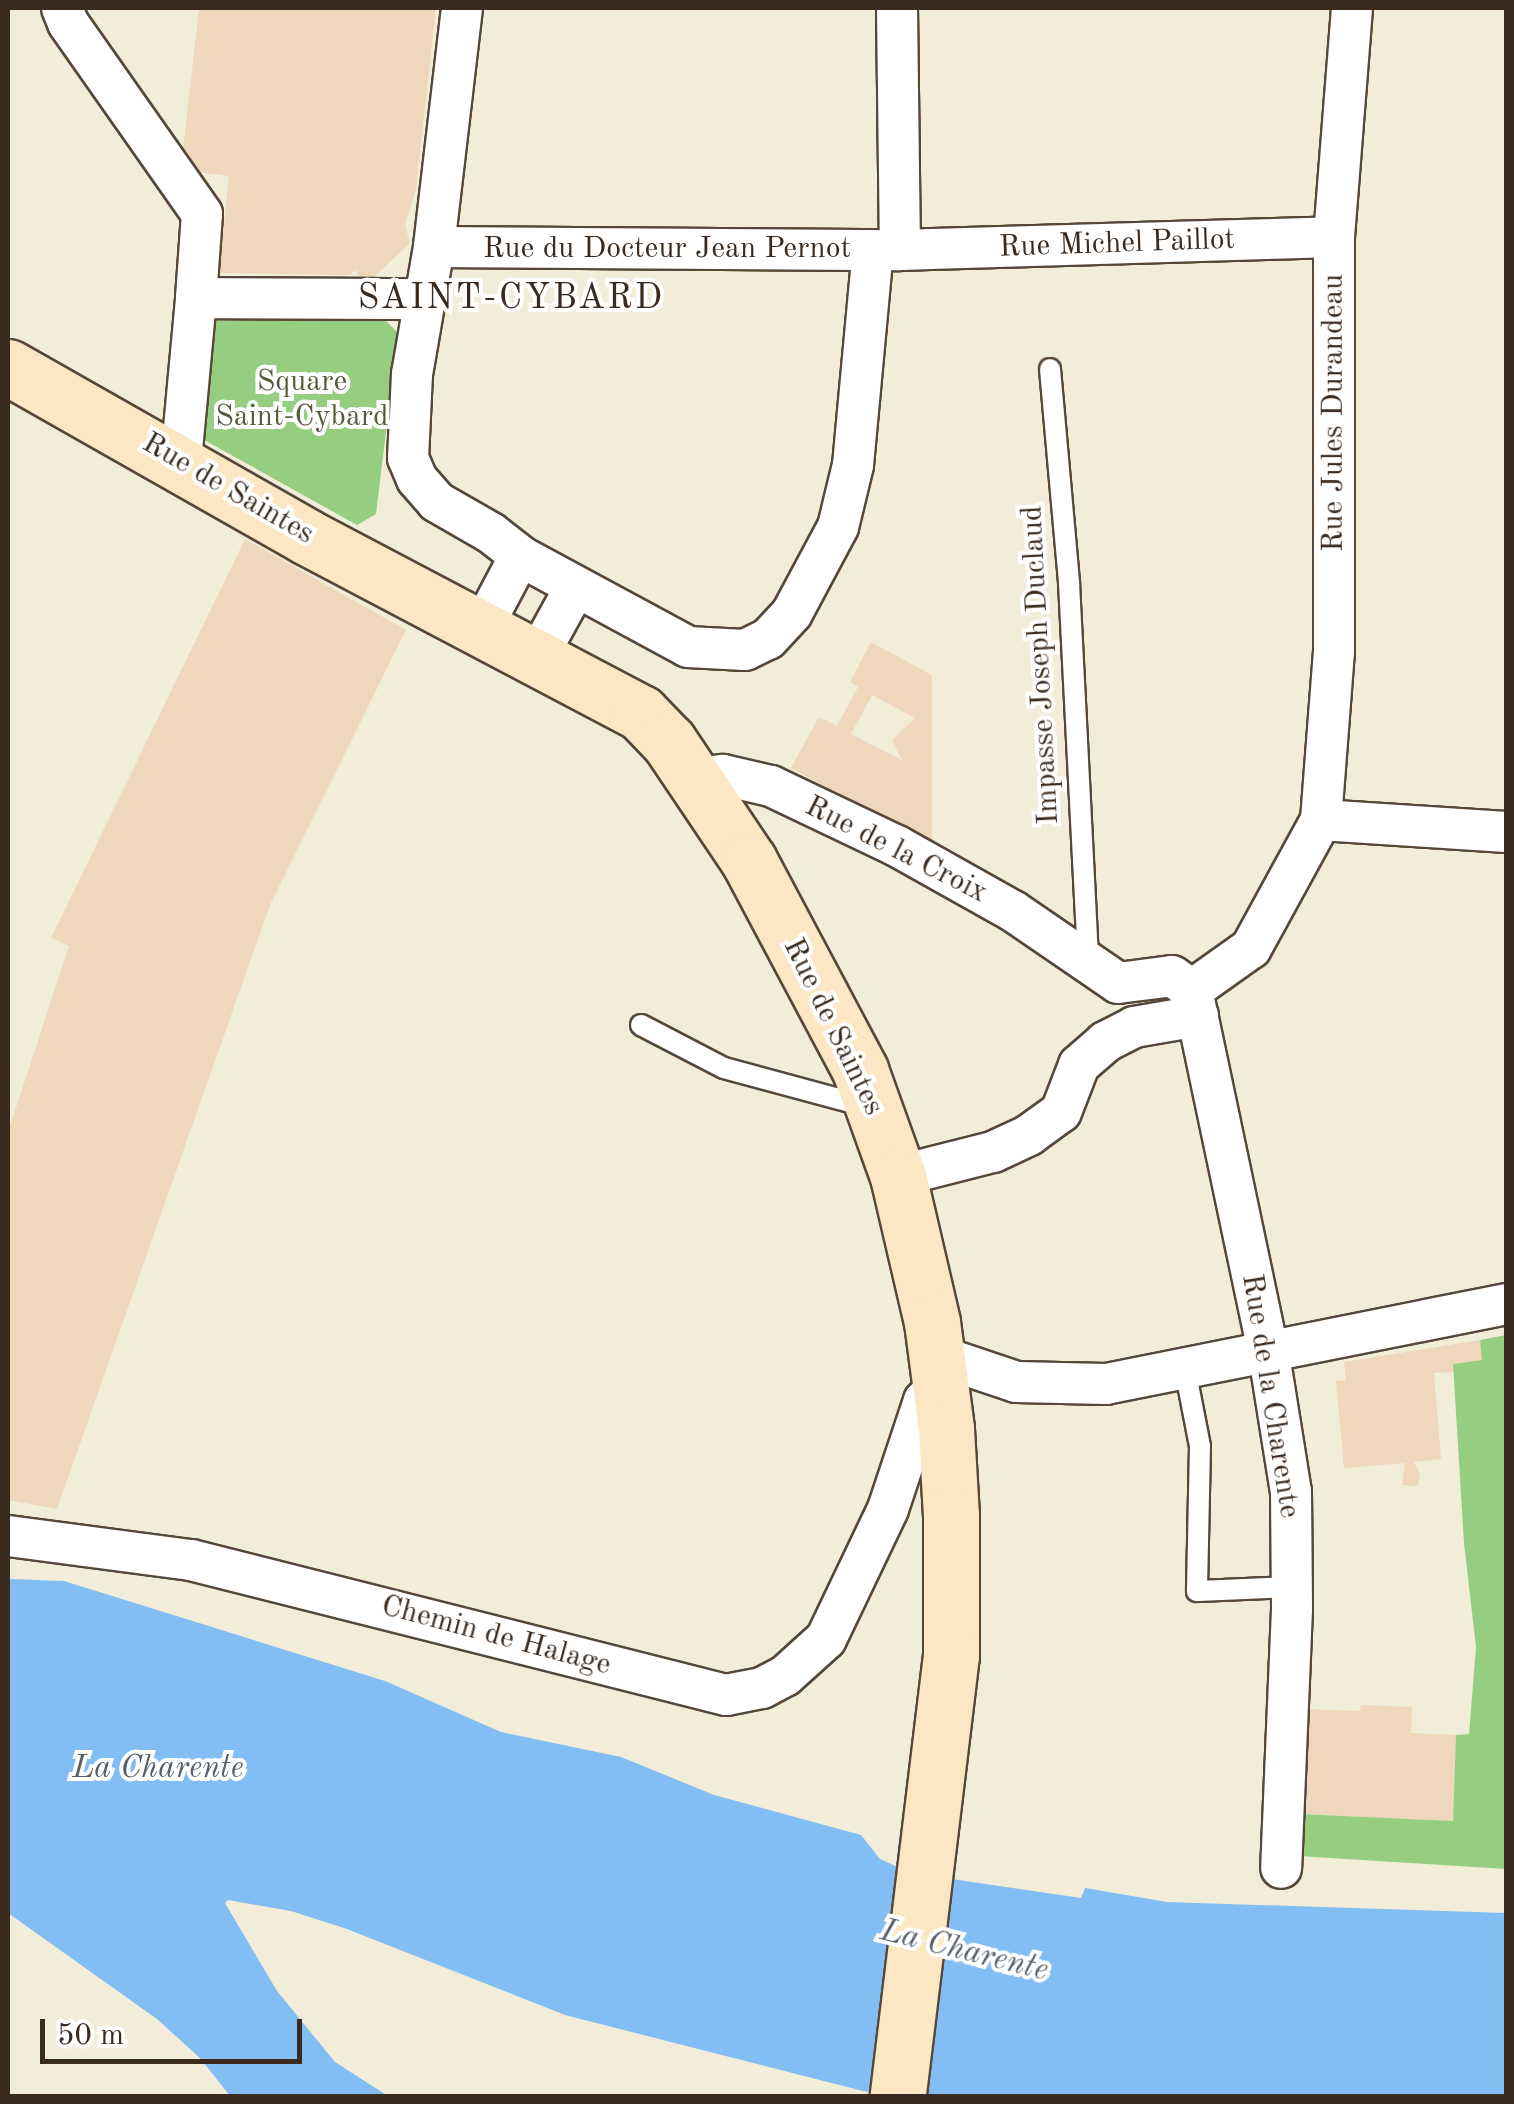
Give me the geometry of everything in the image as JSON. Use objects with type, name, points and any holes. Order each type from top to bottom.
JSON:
[{"type":"main road","name":"Rue de Saintes","points":[[8,367],[181,461],[307,537],[483,626],[641,713],[669,742],[750,862],[860,1070],[898,1176],[940,1382],[950,1478],[951,1655],[898,2096]]},
{"type":"street","points":[[62,8],[68,23],[202,214],[181,461]]},
{"type":"street","points":[[462,8],[434,247],[409,402],[408,458],[418,479],[438,502],[491,533],[520,556],[688,647],[717,652],[745,650],[768,639],[792,613],[838,526],[853,465],[886,250],[896,8]]},
{"type":"street","name":"Rue Jules Durandeau","points":[[1321,820],[1334,652],[1334,237],[1352,8]]},
{"type":"street","name":"Rue Michel Paillot","points":[[886,250],[1334,237]]},
{"type":"street","name":"Rue du Docteur Jean Pernot","points":[[434,247],[886,250]]},
{"type":"street","points":[[196,298],[425,299]]},
{"type":"street","points":[[483,626],[520,556]]},
{"type":"street","points":[[537,656],[575,588]]},
{"type":"street","name":"Rue de la Croix","points":[[693,779],[723,775],[771,786],[898,846],[1103,971]]},
{"type":"street","points":[[898,1176],[993,1152],[1029,1136],[1061,1112],[1079,1064],[1105,1042],[1195,1003],[1251,948],[1321,820],[1506,832]]},
{"type":"street","points":[[1103,971],[1172,976],[1195,1003]]},
{"type":"street","points":[[1103,971],[1134,1028]]},
{"type":"street","name":"Rue de la Charente","points":[[1195,1003],[1269,1355],[1291,1492],[1292,1587],[1281,1868]]},
{"type":"street","points":[[940,1382],[1106,1384],[1269,1355],[1506,1304]]},
{"type":"street","name":"Chemin de Halage","points":[[8,1536],[191,1560],[352,1597],[726,1694],[762,1688],[786,1676],[826,1639],[888,1508],[910,1432],[924,1401],[940,1382]]},
{"type":"street","points":[[888,1508],[911,1489],[950,1478]]},
{"type":"lane","name":"Impasse Joseph Duclaud","points":[[1050,369],[1103,971]]},
{"type":"lane","points":[[641,1025],[724,1068],[837,1102],[874,1108]]},
{"type":"lane","points":[[1185,1369],[1200,1446],[1196,1591],[1292,1587]]},
{"type":"shaded area","points":[[199,8],[436,8],[416,189],[405,225],[410,243],[372,279],[361,278],[355,270],[350,275],[219,273],[229,176],[188,171],[182,159]]},
{"type":"shaded area","points":[[245,539],[406,630],[270,905],[57,1509],[8,1500],[8,1132],[69,946],[51,938]]},
{"type":"shaded area","points":[[871,642],[932,675],[932,844],[791,768],[819,717],[837,726],[858,687],[850,682]],"holes":[[[872,695],[915,718],[892,740],[902,760],[851,734]]]},
{"type":"shaded area","points":[[1480,1340],[1483,1360],[1453,1364],[1454,1372],[1434,1373],[1441,1459],[1414,1462],[1420,1474],[1418,1486],[1402,1485],[1405,1463],[1344,1468],[1336,1381],[1346,1380],[1344,1362]]},
{"type":"shaded area","points":[[1361,1705],[1412,1707],[1411,1733],[1456,1735],[1453,1821],[1299,1814],[1304,1709],[1360,1711]]},
{"type":"green space","name":"Square Saint-Cybard","points":[[213,317],[382,317],[398,333],[376,514],[357,525],[197,436]]},
{"type":"green space","points":[[1506,1335],[1506,1869],[1298,1856],[1299,1814],[1453,1821],[1456,1735],[1469,1734],[1476,1647],[1464,1543],[1453,1364],[1482,1360],[1480,1340]]},
{"type":"water","name":"La Charente","points":[[8,1579],[64,1581],[385,1681],[501,1732],[621,1757],[714,1795],[861,1835],[880,1859],[911,1873],[1081,1898],[1085,1888],[1167,1902],[1506,1913],[1506,2096],[900,2096],[863,2091],[565,2015],[347,1929],[291,1911],[228,1900],[225,1903],[277,1991],[335,2062],[388,2096],[230,2096],[200,2058],[157,2019],[8,1913]]},
{"type":"district","name":"SAINT-CYBARD","points":[[511,299]]}]
